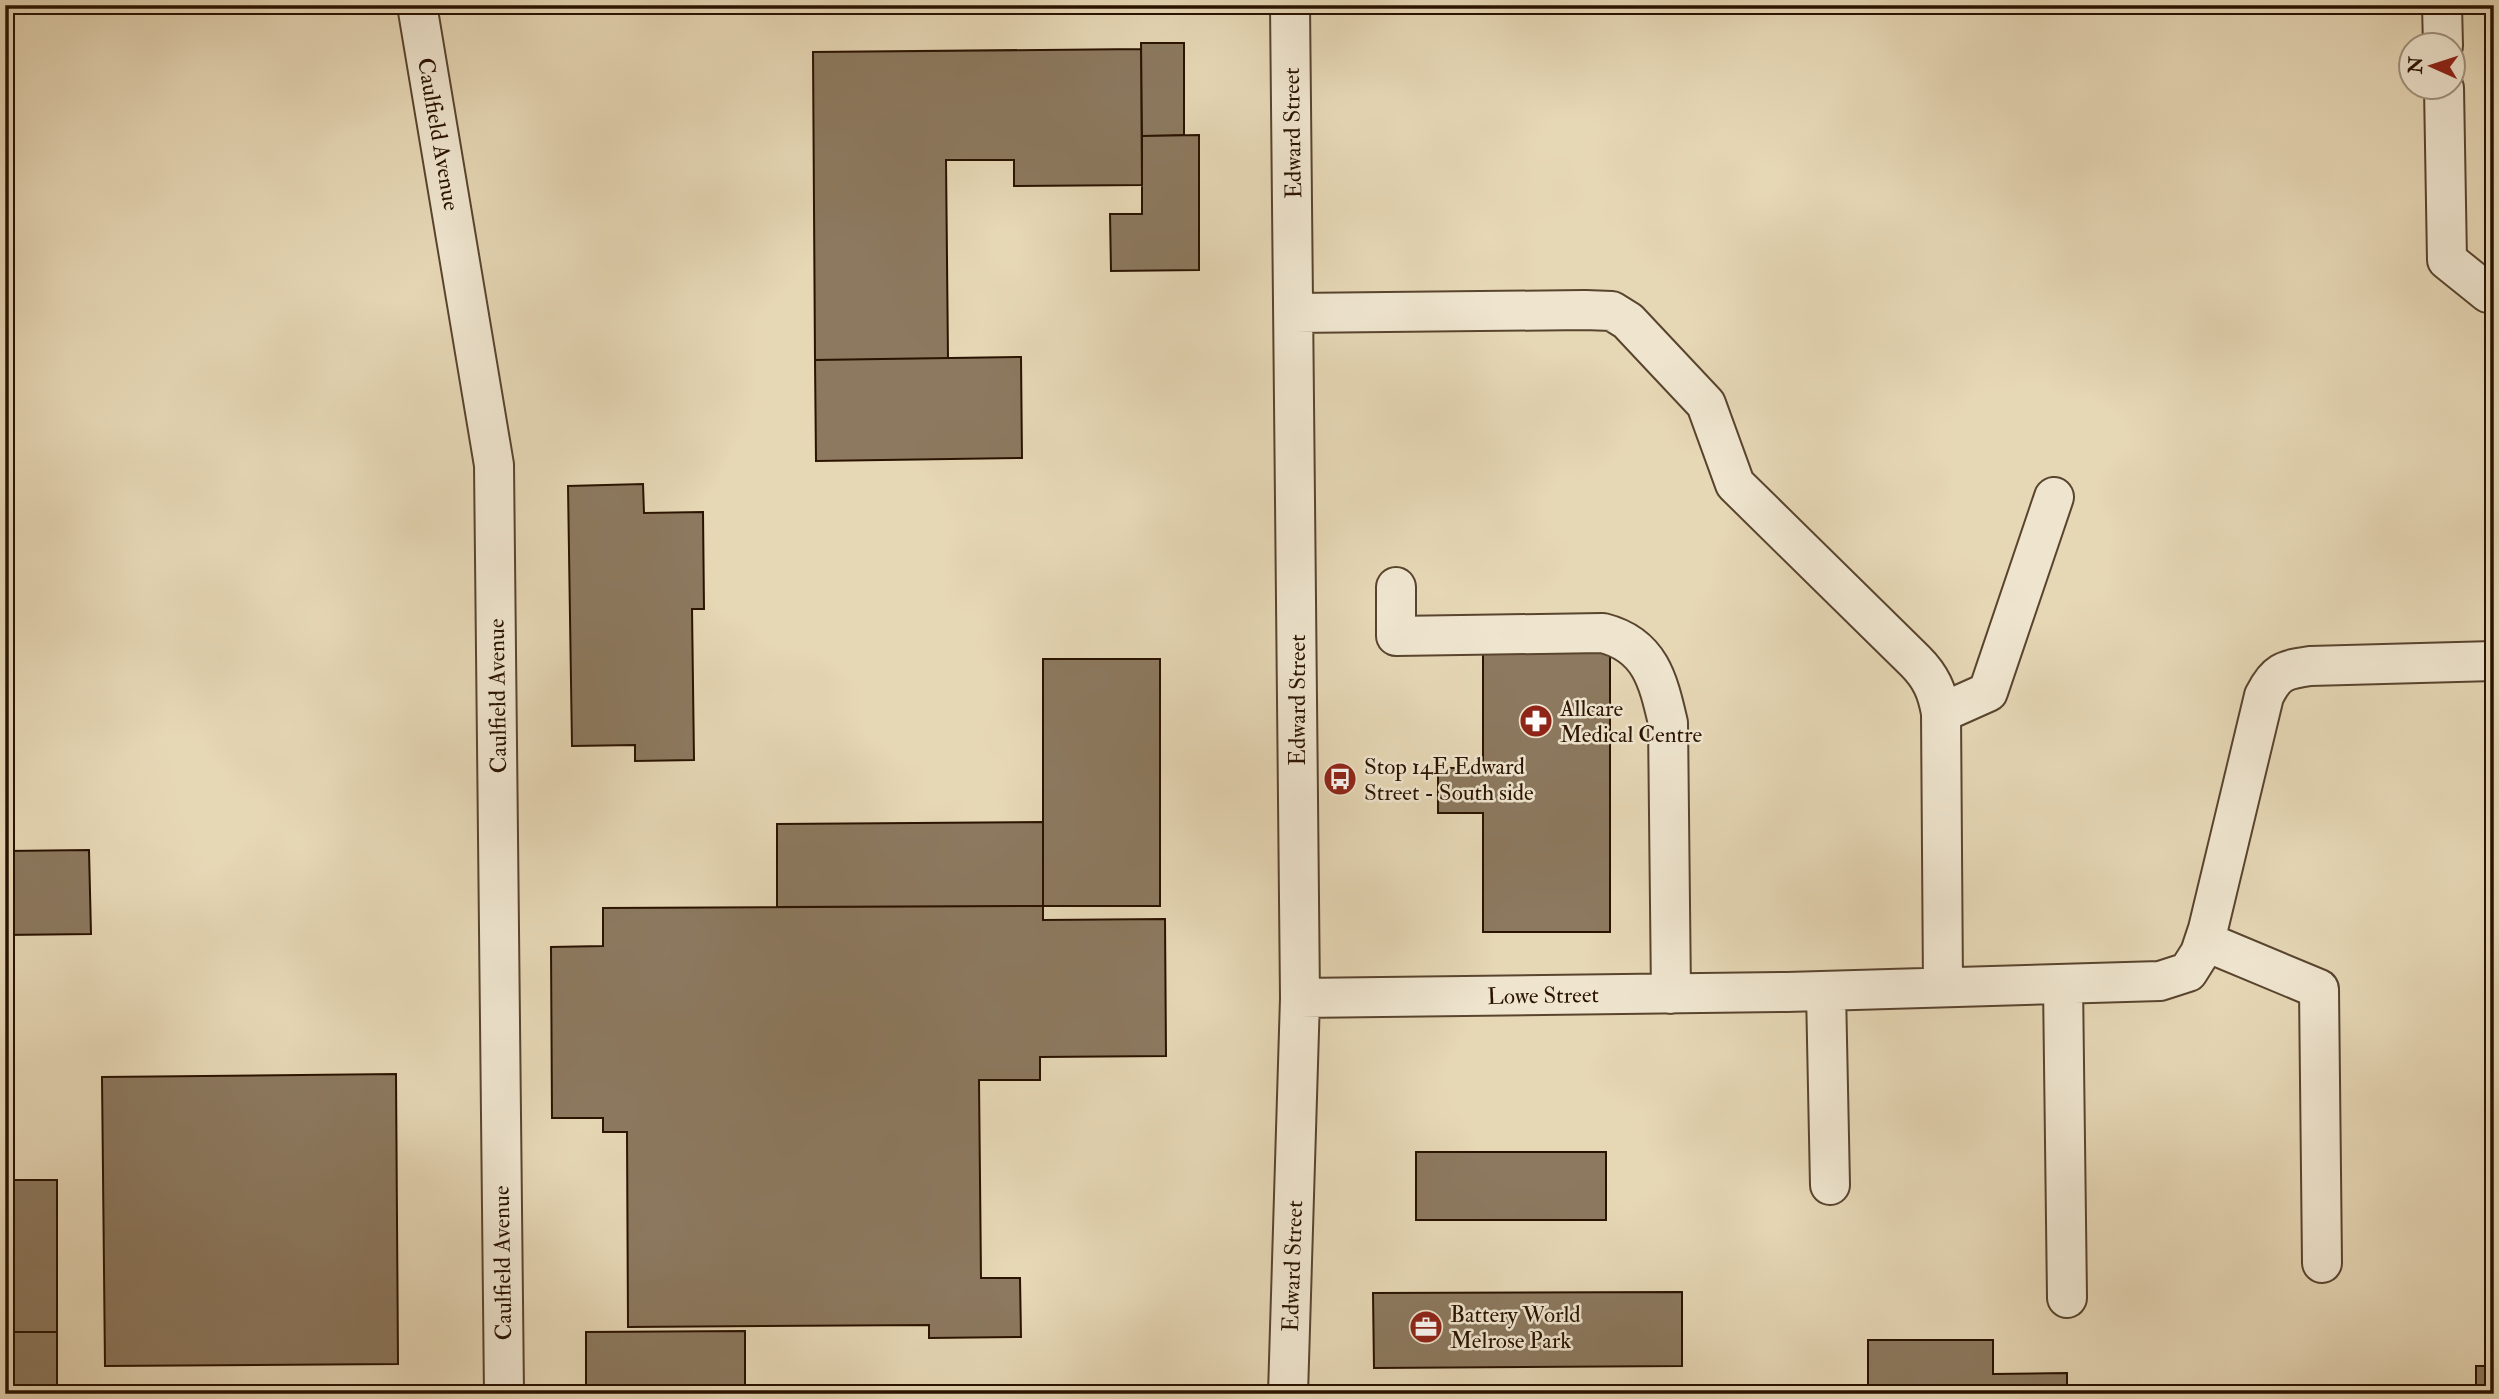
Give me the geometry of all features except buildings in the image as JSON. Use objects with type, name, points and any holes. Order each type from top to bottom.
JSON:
[{"type":"street","name":"Caulfield Avenue","points":[[417,5],[494,464],[504,1394]]},
{"type":"street","name":"Edward Street","points":[[1288,1394],[1300,998],[1290,5]]},
{"type":"street","points":[[2442,5],[2443,32]]},
{"type":"street","points":[[2444,102],[2447,260],[2488,293],[2494,293]]},
{"type":"street","points":[[1294,313],[1585,310],[1612,311],[1628,321],[1706,404],[1735,484],[1928,675],[1937,692],[1941,713],[1943,987]]},
{"type":"street","points":[[1941,713],[1987,692],[2054,497]]},
{"type":"street","points":[[1396,587],[1396,636],[1603,633],[1622,638],[1642,655],[1658,680],[1668,723],[1671,994]]},
{"type":"street","name":"Lowe Street","points":[[1300,998],[1787,992],[2160,981],[2188,972],[2204,941],[2264,696],[2273,677],[2289,669],[2310,666],[2494,661]]},
{"type":"street","points":[[2204,941],[2319,989],[2322,1263]]},
{"type":"street","points":[[2063,984],[2067,1298]]},
{"type":"street","points":[[1826,991],[1830,1185]]},
{"type":"place","name":"Allcare Medical Centre","points":[[1536,721]]},
{"type":"place","name":"Stop 14E Edward Street - South side","points":[[1340,779]]},
{"type":"place","name":"Battery World Melrose Park","points":[[1426,1327]]}]
